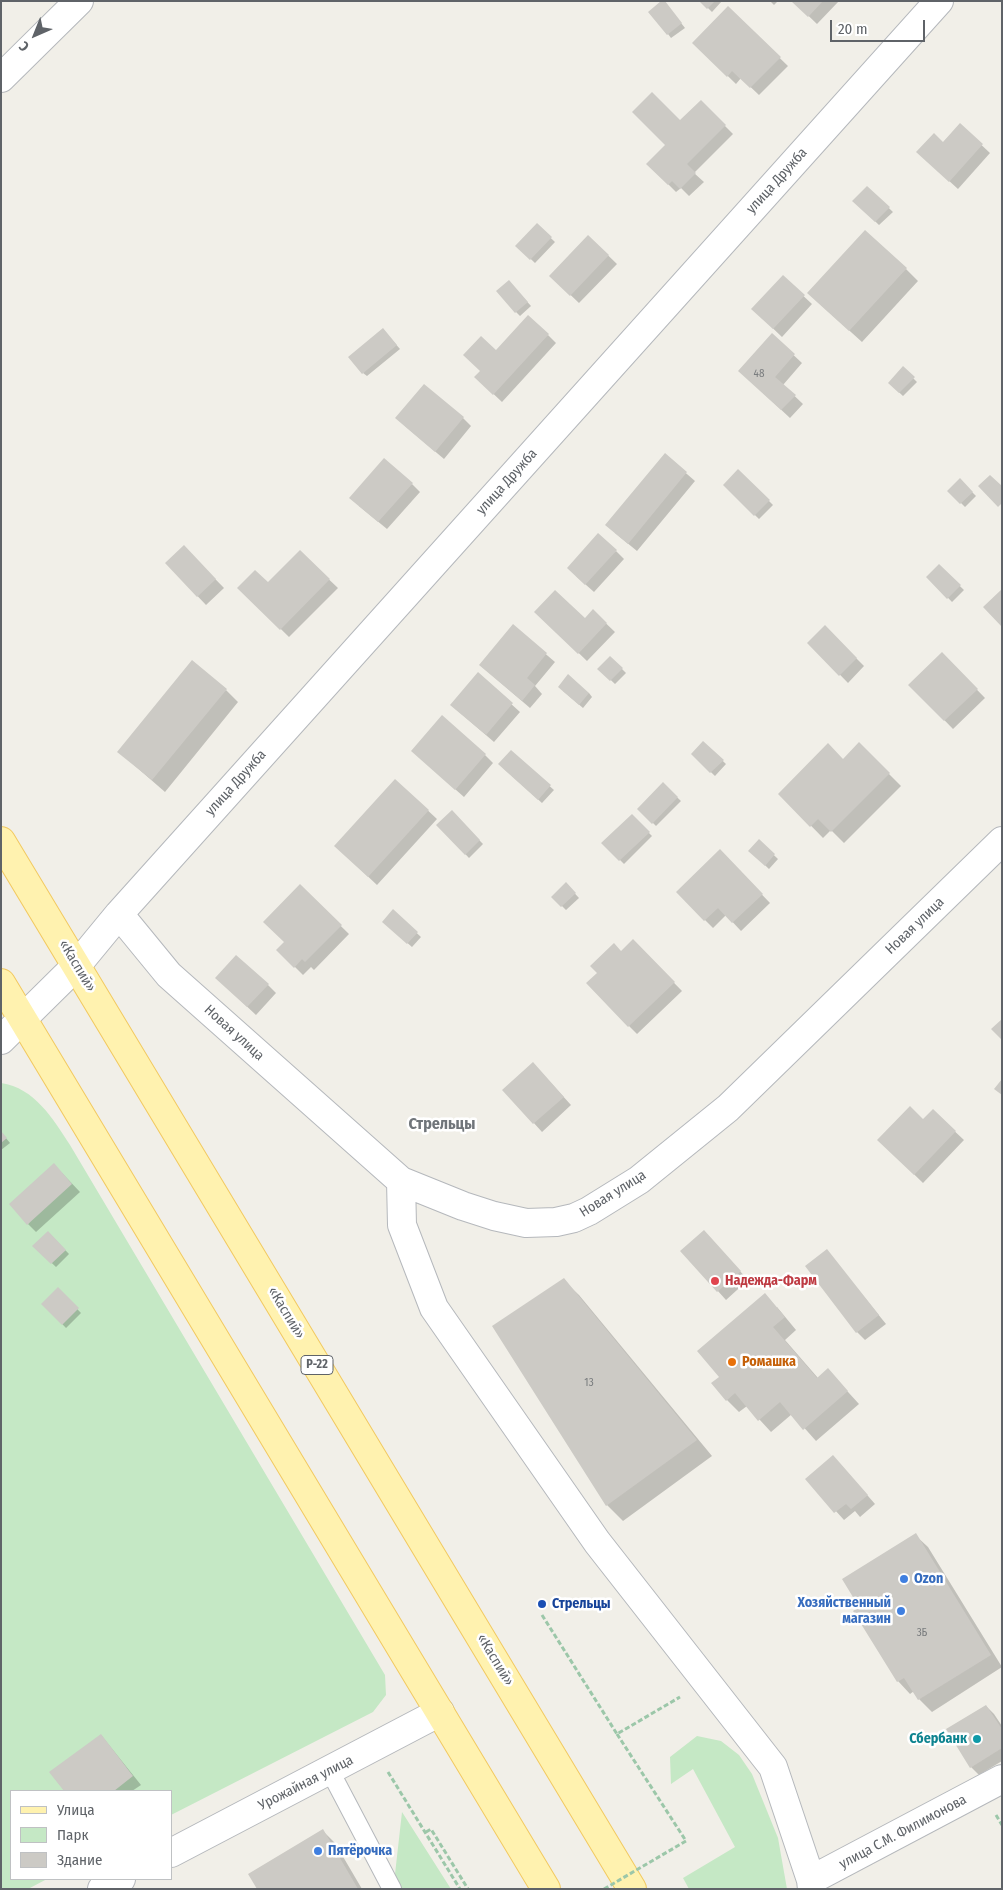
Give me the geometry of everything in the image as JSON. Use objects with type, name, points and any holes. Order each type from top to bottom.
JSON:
[{"type":"main road","name":"«Каспий»","points":[[1,841],[632,1889]]},
{"type":"main road","points":[[1,983],[546,1889]]},
{"type":"street","points":[[1,78],[79,1]]},
{"type":"street","name":"улица Дружба","points":[[23,1018],[77,965],[119,914],[939,1]]},
{"type":"street","name":"Новая улица","points":[[119,914],[169,975],[402,1181],[462,1206],[494,1216],[526,1222],[556,1222],[574,1218],[589,1211],[639,1180],[728,1108],[1002,841]]},
{"type":"street","points":[[1,1040],[23,1018]]},
{"type":"street","points":[[402,1181],[402,1225],[434,1308],[598,1542],[773,1767],[812,1885]]},
{"type":"street","name":"Урожайная улица","points":[[172,1852],[440,1712]]},
{"type":"street","name":"улица С.М. Филимонова","points":[[812,1885],[1002,1779]]},
{"type":"street","points":[[102,1889],[119,1880]]},
{"type":"lane","points":[[330,1771],[392,1889]]},
{"type":"path","points":[[542,1615],[686,1841],[604,1889]]},
{"type":"path","points":[[617,1734],[706,1681]]},
{"type":"path","points":[[373,1748],[460,1889]]},
{"type":"path","points":[[426,1832],[431,1829],[468,1889]]},
{"type":"green space","points":[[1,1083],[24,1091],[42,1106],[70,1145],[385,1675],[386,1695],[373,1712],[172,1814],[172,1790],[10,1790],[10,1880],[45,1880],[28,1889],[1,1889]]},
{"type":"green space","points":[[697,1736],[721,1741],[739,1755],[752,1774],[778,1838],[787,1889],[689,1889],[683,1878],[735,1847],[693,1769],[671,1784],[670,1757]]},
{"type":"green space","points":[[402,1812],[451,1889],[397,1889],[394,1883]]},
{"type":"building","points":[[661,1],[665,1],[682,23],[667,35],[648,12]]},
{"type":"building","points":[[699,1],[715,1],[707,9]]},
{"type":"building","points":[[791,1],[823,1],[808,17]]},
{"type":"building","points":[[728,6],[781,57],[750,88],[732,71],[727,77],[692,43]]},
{"type":"building","points":[[652,92],[680,120],[701,100],[726,125],[687,164],[696,173],[680,189],[672,181],[668,185],[646,164],[665,145],[632,112]]},
{"type":"building","points":[[960,123],[983,144],[949,182],[916,152],[934,133],[943,142]]},
{"type":"building","points":[[867,186],[890,207],[875,222],[852,201]]},
{"type":"building","points":[[537,223],[552,237],[530,260],[515,246]]},
{"type":"building","points":[[865,230],[907,268],[849,331],[807,293]]},
{"type":"building","points":[[588,235],[609,255],[570,296],[549,276]]},
{"type":"building","points":[[783,275],[805,295],[773,329],[751,309]]},
{"type":"building","points":[[509,280],[528,302],[515,313],[496,291]]},
{"type":"building","points":[[528,315],[549,334],[493,395],[474,377],[480,371],[463,355],[481,336],[496,350]]},
{"type":"building","points":[[383,328],[397,345],[362,374],[348,357]]},
{"type":"building","points":[[772,333],[795,354],[775,377],[796,395],[781,410],[738,371]]},
{"type":"building","points":[[903,366],[915,377],[899,393],[888,383]]},
{"type":"building","points":[[424,384],[464,417],[435,452],[395,418]]},
{"type":"building","points":[[665,453],[687,472],[628,544],[605,525]]},
{"type":"building","points":[[384,458],[413,483],[378,522],[349,498]]},
{"type":"building","points":[[738,469],[770,500],[754,516],[723,485]]},
{"type":"building","points":[[990,475],[1002,486],[1002,503],[998,507],[978,486]]},
{"type":"building","points":[[960,478],[973,492],[960,504],[947,491]]},
{"type":"building","points":[[598,533],[617,550],[585,585],[567,568]]},
{"type":"building","points":[[184,545],[216,579],[197,597],[165,563]]},
{"type":"building","points":[[300,550],[330,579],[280,630],[237,588],[255,570],[268,582]]},
{"type":"building","points":[[939,564],[961,585],[947,599],[926,577]]},
{"type":"building","points":[[1002,589],[1002,627],[983,607]]},
{"type":"building","points":[[555,590],[585,618],[593,609],[607,623],[578,654],[534,612]]},
{"type":"building","points":[[513,624],[547,653],[527,678],[535,685],[522,701],[479,665]]},
{"type":"building","points":[[825,625],[857,658],[839,676],[807,643]]},
{"type":"building","points":[[942,652],[978,689],[944,721],[908,685]]},
{"type":"building","points":[[610,656],[623,668],[610,681],[597,669]]},
{"type":"building","points":[[192,660],[227,689],[152,780],[117,752]]},
{"type":"building","points":[[478,672],[513,703],[486,735],[450,705]]},
{"type":"building","points":[[568,674],[589,693],[579,705],[558,687]]},
{"type":"building","points":[[442,715],[486,754],[455,790],[411,751]]},
{"type":"building","points":[[703,741],[724,760],[710,773],[691,754]]},
{"type":"building","points":[[859,742],[890,773],[831,832],[818,819],[810,827],[778,794],[828,743],[843,759]]},
{"type":"building","points":[[511,750],[551,785],[538,800],[498,764]]},
{"type":"building","points":[[395,779],[429,810],[368,877],[334,846]]},
{"type":"building","points":[[663,782],[678,797],[652,824],[637,809]]},
{"type":"building","points":[[452,810],[480,840],[465,855],[436,825]]},
{"type":"building","points":[[632,814],[650,832],[619,861],[601,843]]},
{"type":"building","points":[[759,839],[775,854],[765,866],[748,851]]},
{"type":"building","points":[[720,849],[763,894],[732,923],[718,908],[704,921],[676,892]]},
{"type":"building","points":[[566,882],[576,893],[561,907],[551,897]]},
{"type":"building","points":[[300,884],[342,925],[305,962],[302,959],[294,968],[276,950],[284,942],[263,922]]},
{"type":"building","points":[[393,909],[418,932],[407,944],[382,922]]},
{"type":"building","points":[[633,939],[675,982],[628,1027],[586,983],[597,973],[590,966],[614,943],[621,951]]},
{"type":"building","points":[[236,955],[269,984],[247,1007],[215,978]]},
{"type":"building","points":[[1002,1019],[1002,1040],[991,1029]]},
{"type":"building","points":[[533,1062],[564,1097],[533,1124],[502,1090]]},
{"type":"building","points":[[1002,1079],[1002,1095],[994,1089]]},
{"type":"building","points":[[910,1106],[923,1119],[933,1109],[956,1131],[914,1175],[877,1140]]},
{"type":"building","points":[[1,1131],[7,1138],[1,1143]]},
{"type":"building","points":[[54,1163],[72,1184],[27,1225],[9,1204]]},
{"type":"building","points":[[704,1230],[741,1271],[717,1292],[680,1251]]},
{"type":"building","points":[[48,1231],[66,1250],[51,1264],[32,1246]]},
{"type":"building","points":[[827,1249],[879,1315],[856,1333],[805,1266]]},
{"type":"building","points":[[564,1278],[697,1440],[606,1506],[492,1326]]},
{"type":"building","points":[[58,1287],[79,1308],[62,1325],[41,1304]]},
{"type":"building","points":[[765,1293],[785,1317],[773,1327],[817,1378],[828,1368],[848,1391],[803,1430],[780,1402],[758,1421],[735,1393],[726,1401],[711,1383],[719,1377],[697,1351]]},
{"type":"building","points":[[833,1455],[868,1495],[851,1509],[846,1504],[834,1513],[805,1479]]},
{"type":"building","points":[[916,1533],[991,1655],[918,1700],[904,1678],[897,1682],[853,1611],[859,1607],[842,1579]]},
{"type":"building","name":"Сбербанк","points":[[986,1705],[1002,1729],[1002,1748],[970,1768],[946,1729]]},
{"type":"building","points":[[101,1734],[133,1776],[115,1790],[63,1790],[49,1772]]},
{"type":"building","points":[[323,1829],[358,1889],[257,1889],[248,1874]]},
{"type":"place","name":"Надежда-Фарм","points":[[715,1281]]},
{"type":"place","name":"Ромашка","points":[[732,1362]]},
{"type":"place","name":"Ozon","points":[[904,1579]]},
{"type":"place","name":"Стрельцы","points":[[542,1604]]},
{"type":"place","name":"Хозяйственный магазин","points":[[901,1611]]},
{"type":"place","name":"Сбербанк","points":[[977,1739]]},
{"type":"place","name":"Пятёрочка","points":[[318,1851]]},
{"type":"district","name":"Стрельцы","points":[[442,1125]]}]
